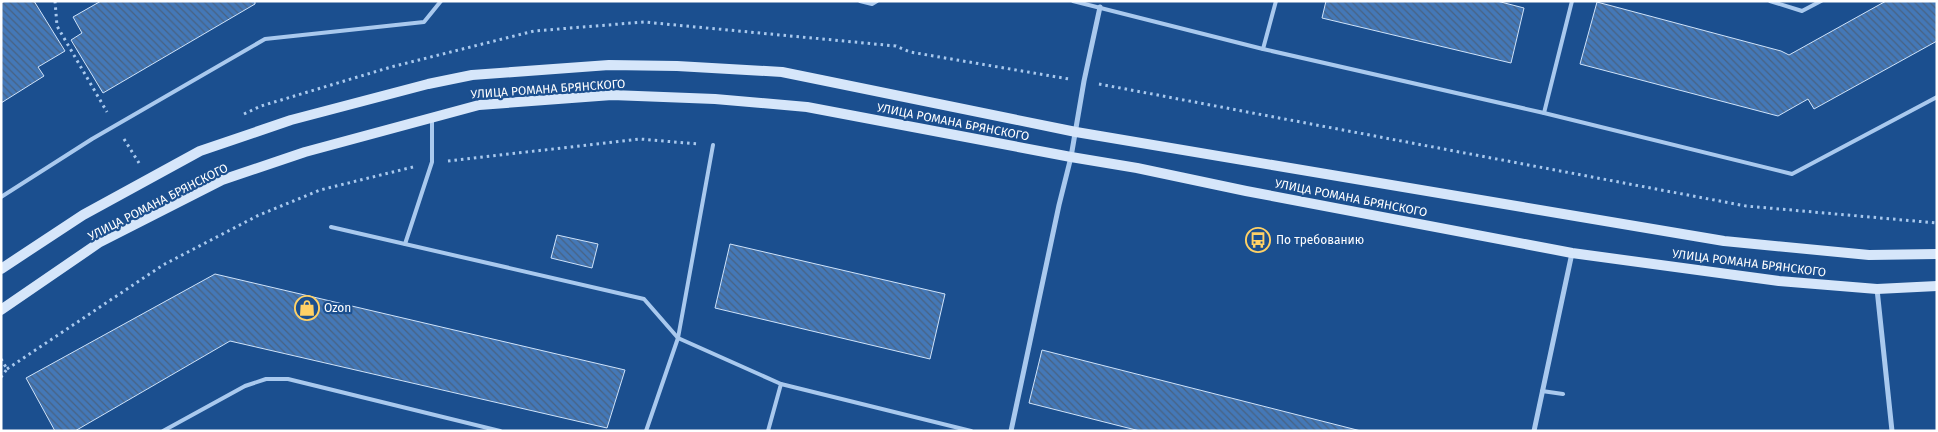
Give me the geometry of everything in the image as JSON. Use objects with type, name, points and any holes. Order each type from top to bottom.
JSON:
[{"type":"main road","name":"УЛИЦА РОМАНА БРЯНСКОГО","points":[[1,270],[83,215],[200,151],[291,120],[428,84],[472,75],[609,65],[676,66],[782,72],[1076,132],[1724,241],[1869,255],[1937,254]]},
{"type":"main road","name":"УЛИЦА РОМАНА БРЯНСКОГО","points":[[1,310],[100,242],[222,180],[305,152],[479,105],[612,95],[715,99],[807,107],[1137,168],[1246,191],[1572,253],[1779,281],[1876,289],[1937,286]]},
{"type":"street","points":[[1010,431],[1059,205],[1072,157],[1084,81],[1100,7]]},
{"type":"street","points":[[1534,431],[1572,253]]},
{"type":"street","points":[[1876,289],[1892,431]]},
{"type":"lane","points":[[1,197],[115,126],[265,39],[424,22],[440,1]]},
{"type":"lane","points":[[860,1],[872,4],[877,1]]},
{"type":"lane","points":[[1073,1],[1263,49],[1544,112],[1792,174],[1937,97]]},
{"type":"lane","points":[[1263,49],[1276,1]]},
{"type":"lane","points":[[1544,112],[1572,1]]},
{"type":"lane","points":[[1770,1],[1802,11],[1821,1]]},
{"type":"lane","points":[[405,244],[432,162],[432,117]]},
{"type":"lane","points":[[646,431],[678,338],[713,145]]},
{"type":"lane","points":[[331,227],[644,299],[678,338],[781,384],[971,431]]},
{"type":"lane","points":[[163,431],[245,386],[266,379],[288,379],[500,431]]},
{"type":"lane","points":[[768,431],[781,384]]},
{"type":"lane","points":[[1542,391],[1563,394]]},
{"type":"lane","points":[[944,431],[946,425]]},
{"type":"path","points":[[55,1],[57,26],[115,126],[139,163]]},
{"type":"path","points":[[1,359],[7,369],[1,377]]},
{"type":"building","points":[[5,1],[34,1],[65,51],[38,67],[44,76],[1,103],[1,3]]},
{"type":"building","points":[[101,1],[255,1],[255,4],[103,93],[71,40],[82,33],[73,17]]},
{"type":"building","points":[[1326,1],[1497,1],[1524,8],[1511,63],[1322,18]]},
{"type":"building","points":[[1886,1],[1937,1],[1937,41],[1814,109],[1808,99],[1778,116],[1580,64],[1597,2],[1781,51],[1789,55]]},
{"type":"building","points":[[557,235],[598,244],[592,268],[551,258]]},
{"type":"building","points":[[730,244],[945,294],[930,359],[715,308]]},
{"type":"building","points":[[215,274],[625,370],[607,428],[230,341],[75,431],[55,431],[26,378]]},
{"type":"building","points":[[1042,350],[1361,431],[1140,431],[1029,403]]},
{"type":"place","name":"По требованию","points":[[1258,240]]},
{"type":"place","name":"Ozon","points":[[307,308]]}]
